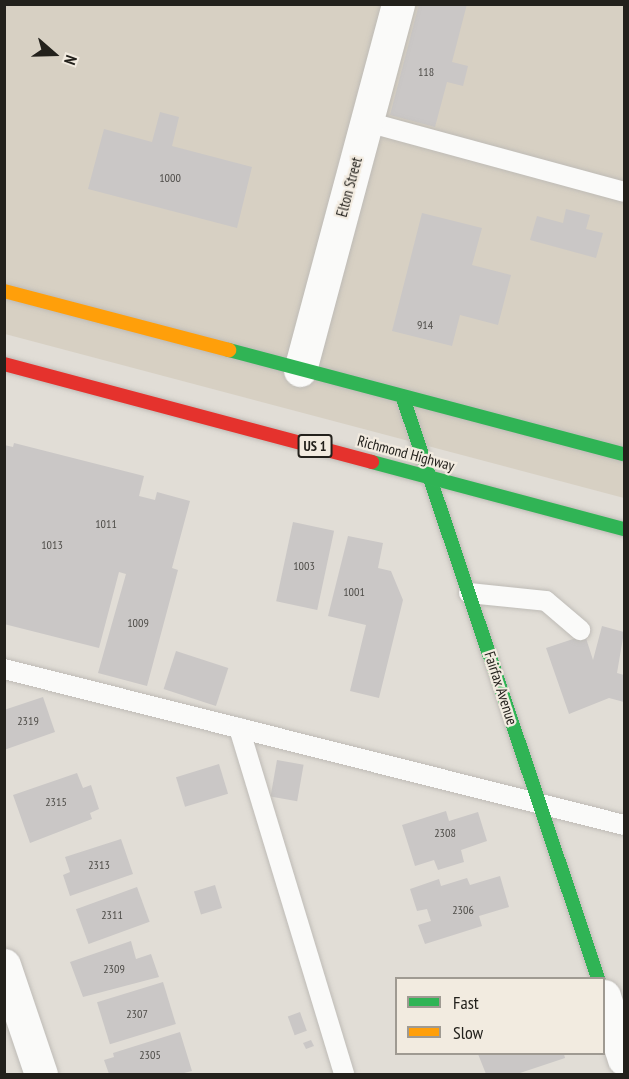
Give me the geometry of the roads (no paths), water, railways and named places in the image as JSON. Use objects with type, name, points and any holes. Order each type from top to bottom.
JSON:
[{"type":"main road","points":[[4,291],[403,398],[624,454]]},
{"type":"main road","name":"Richmond Highway","points":[[4,364],[624,529]]},
{"type":"main road","name":"Fairfax Avenue","points":[[403,398],[598,977]]},
{"type":"street","name":"Elton Street","points":[[300,370],[398,4]]},
{"type":"street","points":[[4,965],[41,1074]]},
{"type":"street","points":[[605,1002],[624,1059]]},
{"type":"lane","points":[[367,122],[624,192]]},
{"type":"lane","points":[[470,593],[546,601],[580,630]]},
{"type":"lane","points":[[4,669],[624,825]]},
{"type":"lane","points":[[239,728],[344,1074]]}]
